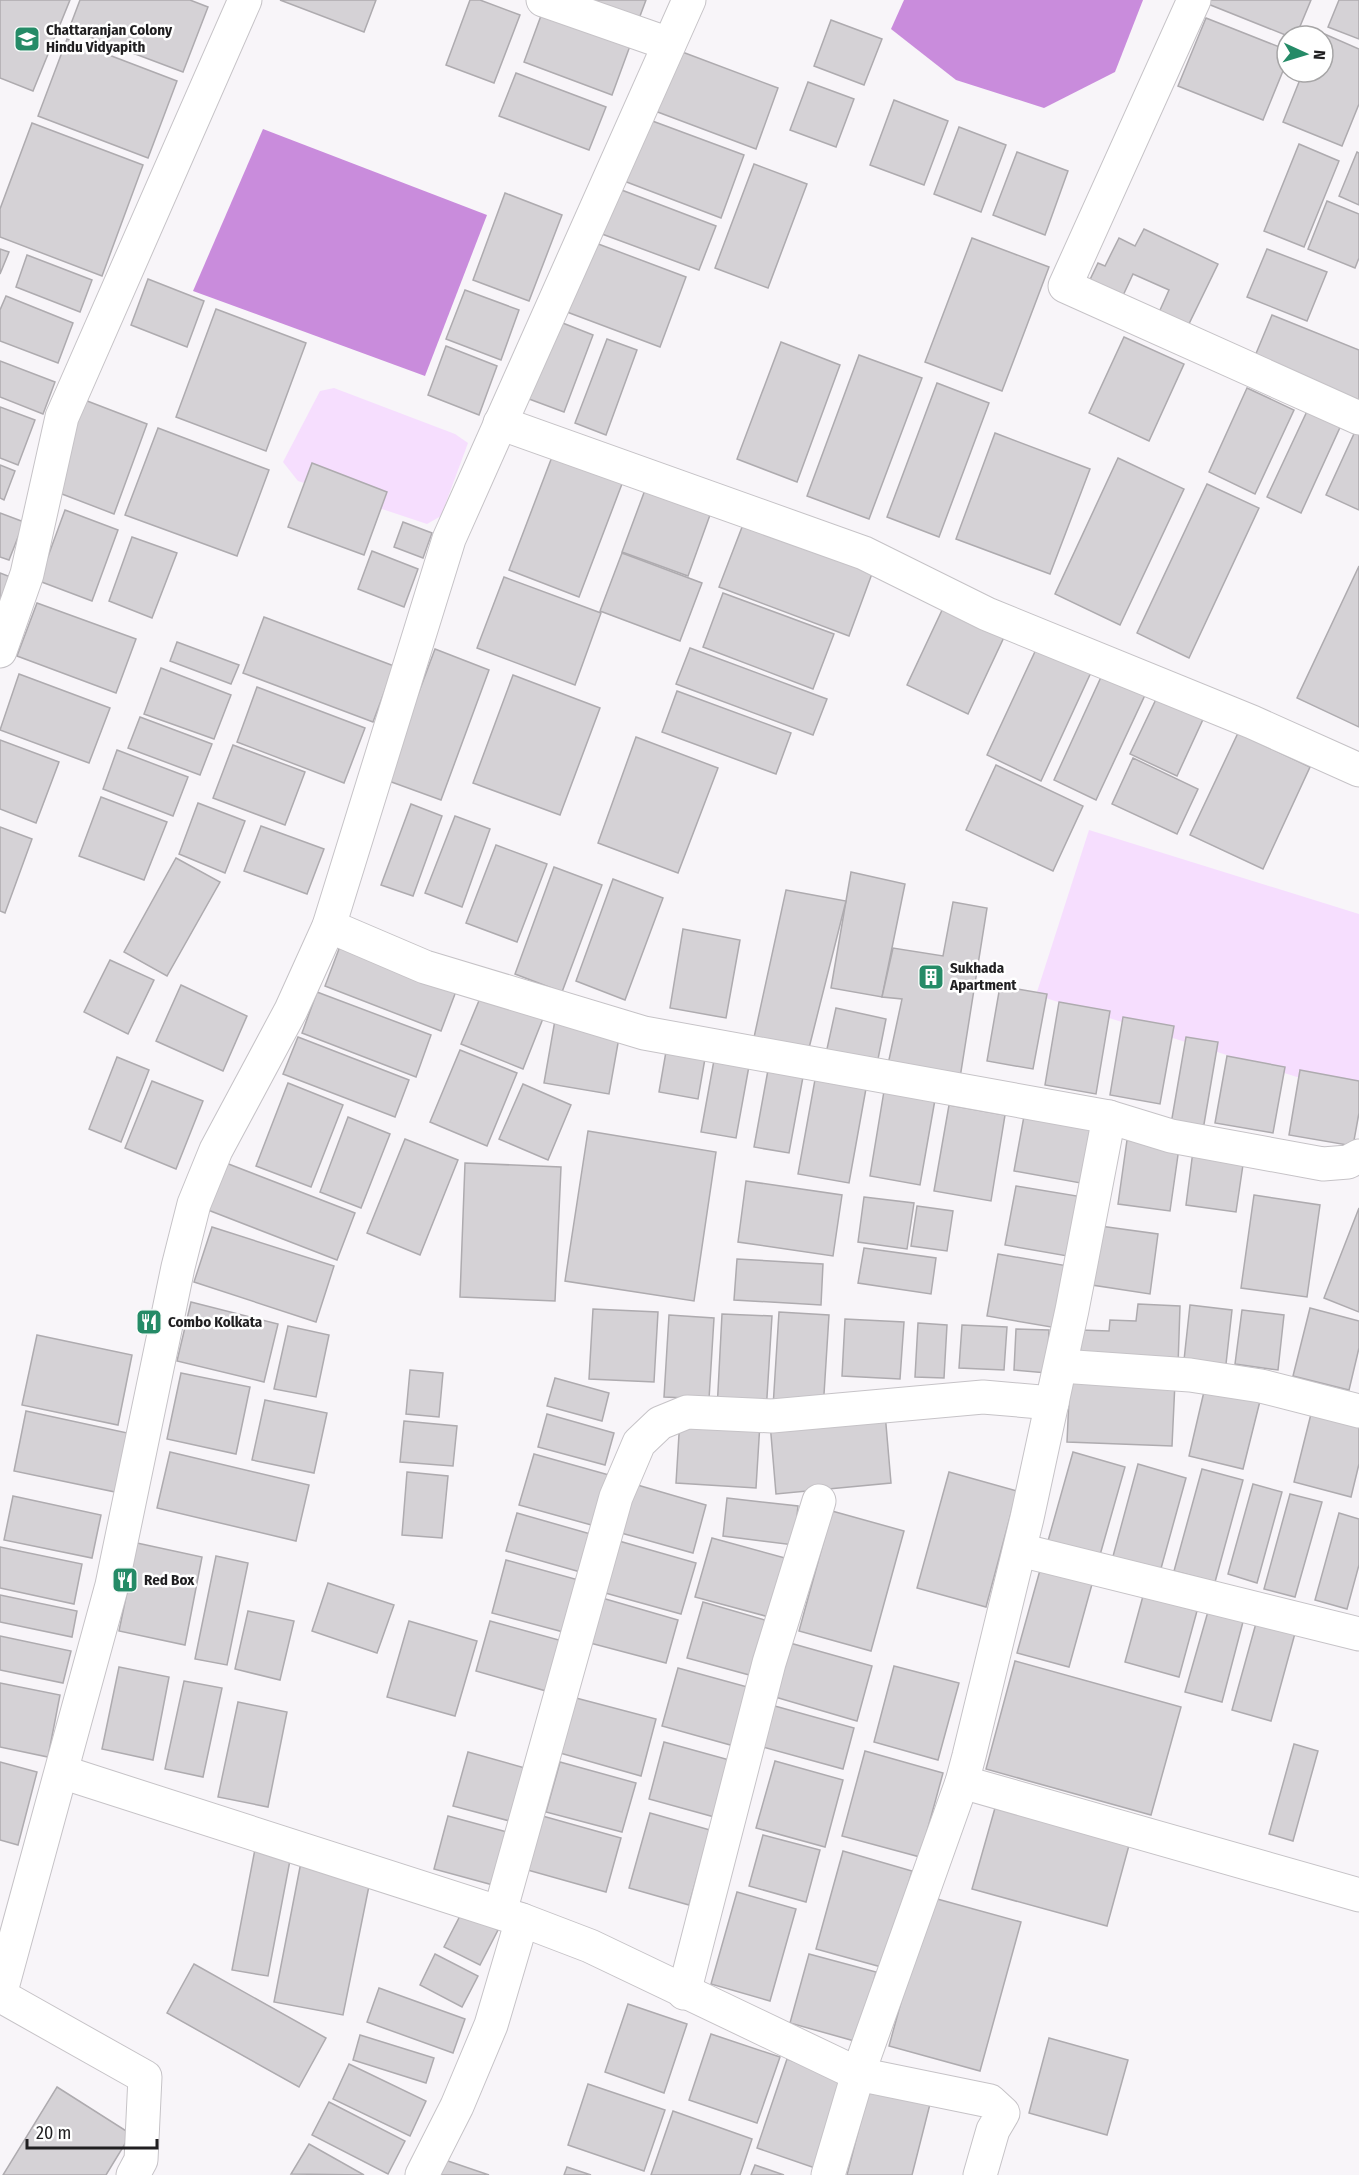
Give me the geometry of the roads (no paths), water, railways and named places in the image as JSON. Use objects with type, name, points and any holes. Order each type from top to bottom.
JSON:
[{"type":"street","points":[[0,651],[27,574],[62,417],[245,0]]},
{"type":"street","points":[[543,0],[669,44]]},
{"type":"street","points":[[133,2175],[141,2160],[145,2077],[0,1995],[112,1586],[178,1267],[194,1204],[216,1150],[291,1010],[329,926],[449,539],[689,0]]},
{"type":"street","points":[[1194,0],[1065,286],[1359,418]]},
{"type":"street","points":[[500,423],[864,553],[987,614],[1252,722],[1359,770]]},
{"type":"street","points":[[329,926],[425,967],[644,1033],[1109,1117],[1171,1136],[1323,1164],[1348,1162],[1359,1156]]},
{"type":"street","points":[[828,2175],[858,2074],[962,1782],[1020,1550],[1060,1366],[1109,1117]]},
{"type":"street","points":[[1060,1366],[1190,1375],[1261,1386],[1359,1411]]},
{"type":"street","points":[[422,2175],[457,2106],[491,2025],[511,1916],[616,1497],[639,1443],[660,1423],[687,1412],[772,1416],[983,1397],[1052,1403]]},
{"type":"street","points":[[684,1993],[766,1674],[819,1501]]},
{"type":"street","points":[[1020,1550],[1359,1634]]},
{"type":"street","points":[[62,1772],[511,1916],[590,1946],[684,1993],[858,2074],[990,2101],[1002,2113],[993,2130],[980,2175]]},
{"type":"street","points":[[962,1782],[1359,1895]]},
{"type":"place","name":"Chattaranjan Colony Hindu Vidyapith","points":[[27,39]]},
{"type":"place","name":"Sukhada Apartment","points":[[931,977]]},
{"type":"place","name":"Combo Kolkata","points":[[149,1322]]},
{"type":"place","name":"Red Box","points":[[125,1580]]}]
